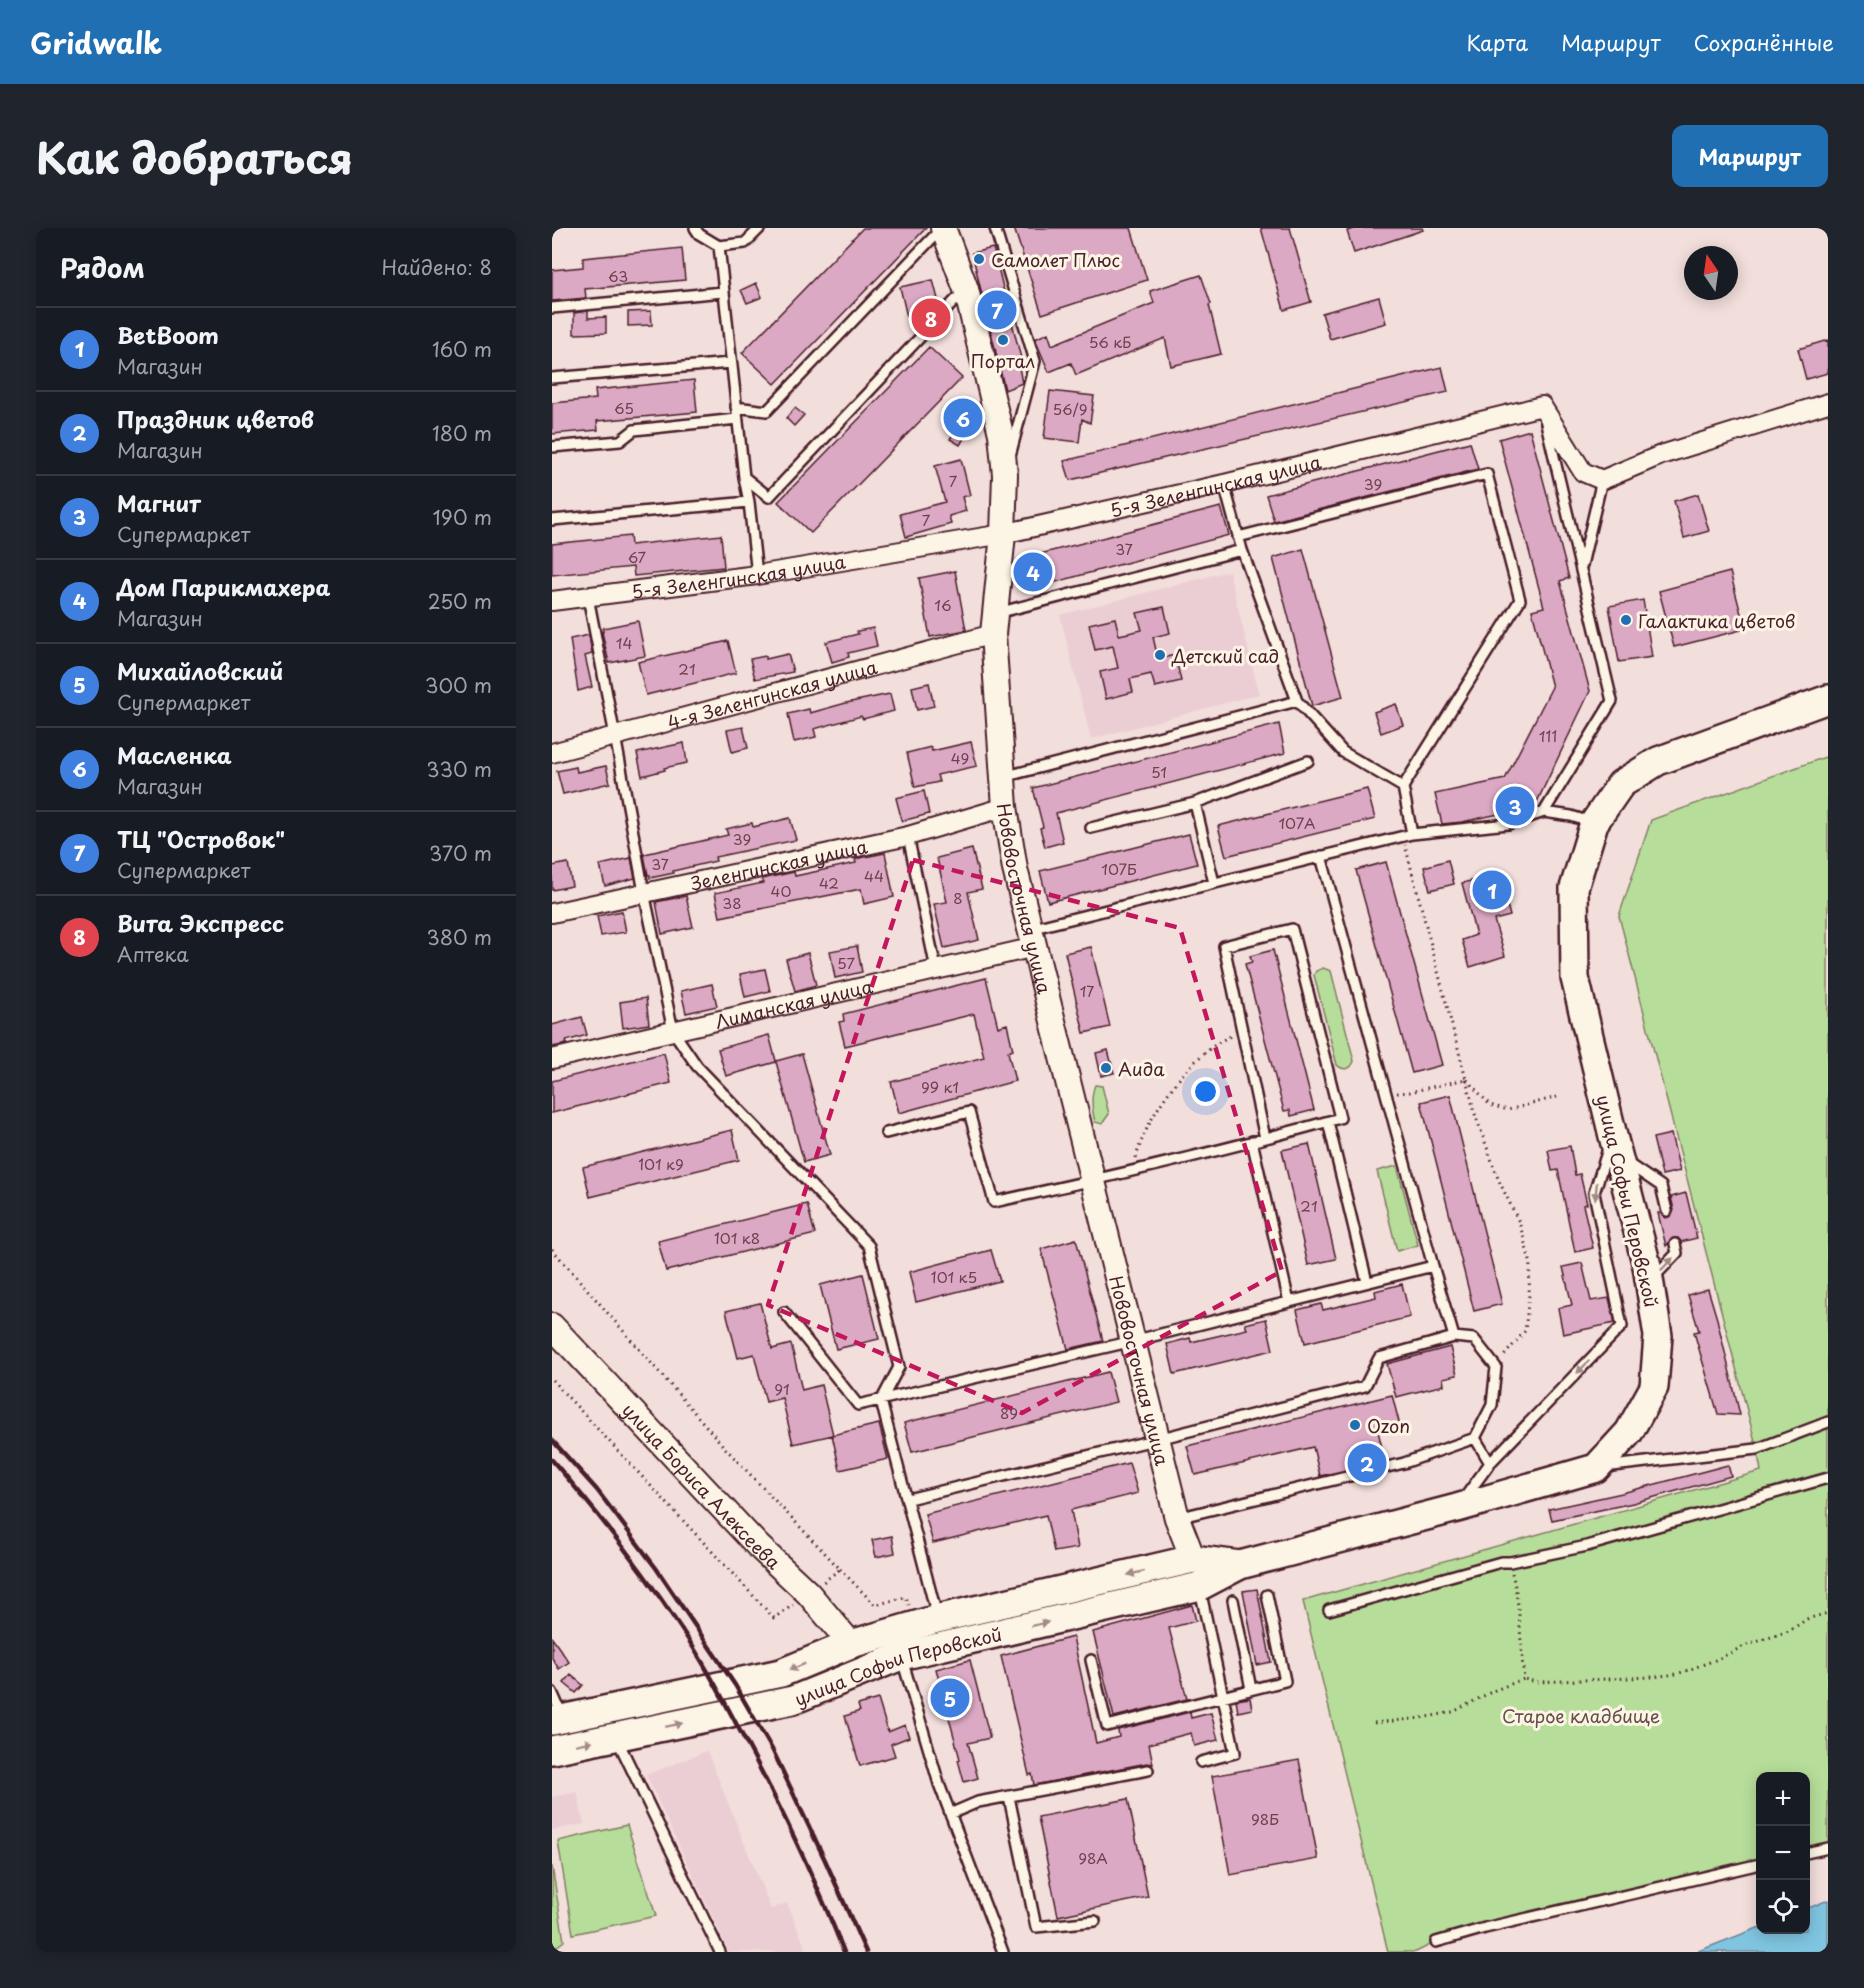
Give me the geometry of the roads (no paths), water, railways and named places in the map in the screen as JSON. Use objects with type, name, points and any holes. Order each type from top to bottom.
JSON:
[{"type":"main road","name":"Нововосточная улица","points":[[942,228],[966,289],[1001,434],[1005,475],[1003,534],[994,624],[1005,807],[1015,869],[1177,1518],[1193,1559]]},
{"type":"main road","name":"улица Софьи Перовской","points":[[552,1750],[793,1700],[901,1656],[1200,1586],[1240,1565],[1457,1508],[1596,1468],[1629,1432],[1654,1388],[1658,1336],[1650,1281],[1575,978],[1574,888],[1594,824],[1621,784],[1658,760],[1828,699]]},
{"type":"main road","points":[[552,1308],[772,1542],[808,1593]]},
{"type":"main road","name":"улица Бориса Алексеева","points":[[552,1326],[758,1546],[808,1593],[851,1644]]},
{"type":"main road","name":"улица Софьи Перовской","points":[[558,1719],[781,1673],[851,1644],[927,1622],[1193,1559],[1240,1565]]},
{"type":"main road","points":[[1193,1559],[1200,1586]]},
{"type":"main road","points":[[851,1644],[901,1656]]},
{"type":"main road","points":[[606,1710],[616,1737]]},
{"type":"street","points":[[1542,406],[1582,472],[1602,480],[1661,455],[1828,403]]},
{"type":"street","name":"5-я Зеленгинская улица","points":[[552,601],[757,575],[1003,534],[1224,484],[1542,406]]},
{"type":"street","name":"4-я Зеленгинская улица","points":[[552,753],[994,624]]},
{"type":"street","name":"Зеленгинская улица","points":[[552,913],[908,836],[1005,807]]},
{"type":"street","name":"Лиманская улица","points":[[552,1059],[936,969],[1033,938]]},
{"type":"lane","points":[[695,228],[699,234],[719,246],[745,243],[760,228]]},
{"type":"lane","points":[[736,407],[766,411],[942,228]]},
{"type":"lane","points":[[995,228],[1035,360],[1005,475]]},
{"type":"lane","points":[[719,246],[737,419],[757,575]]},
{"type":"lane","points":[[744,477],[769,497],[966,289]]},
{"type":"lane","points":[[552,308],[723,292]]},
{"type":"lane","points":[[552,378],[731,363]]},
{"type":"lane","points":[[1542,406],[1612,701],[1544,812]]},
{"type":"lane","points":[[552,447],[620,441],[634,430],[737,419]]},
{"type":"lane","points":[[1238,537],[1487,474],[1520,600],[1403,787],[1407,835]]},
{"type":"lane","points":[[1582,568],[1602,480]]},
{"type":"lane","points":[[1224,484],[1242,550],[1297,701],[1343,752],[1403,787]]},
{"type":"lane","points":[[552,520],[749,502]]},
{"type":"lane","points":[[994,624],[1242,550]]},
{"type":"lane","points":[[588,597],[673,1031],[697,1066],[870,1246],[899,1367],[881,1401],[908,1499],[927,1622]]},
{"type":"lane","points":[[1003,777],[1297,701]]},
{"type":"lane","points":[[1091,828],[1195,803],[1308,761]]},
{"type":"lane","points":[[1195,803],[1214,883]]},
{"type":"lane","points":[[1033,938],[1214,883],[1407,835],[1508,824],[1544,812],[1571,816],[1594,824]]},
{"type":"lane","points":[[908,836],[936,969]]},
{"type":"lane","points":[[1321,856],[1454,1337]]},
{"type":"lane","points":[[886,1133],[969,1112],[994,1202],[1093,1181],[1265,1138],[1328,1122],[1340,1118],[1292,929],[1224,946],[1265,1138]]},
{"type":"lane","points":[[1328,1122],[1367,1282]]},
{"type":"lane","points":[[1252,1141],[1289,1302]]},
{"type":"lane","points":[[1457,1508],[1490,1463],[1622,1326],[1593,1193],[1616,1147],[1661,1186],[1666,1211]]},
{"type":"lane","points":[[1650,1281],[1677,1253],[1675,1244]]},
{"type":"lane","points":[[784,1312],[858,1405],[1133,1341],[1433,1266]]},
{"type":"lane","points":[[908,1499],[1365,1386],[1379,1358],[1454,1337],[1474,1339],[1496,1366],[1492,1405],[1475,1438],[1404,1463],[1177,1518]]},
{"type":"lane","points":[[1596,1468],[1757,1449],[1828,1422]]},
{"type":"lane","points":[[1475,1438],[1490,1463]]},
{"type":"lane","points":[[1329,1610],[1501,1562],[1587,1546],[1828,1478]]},
{"type":"lane","points":[[1200,1586],[1235,1753],[1201,1762]]},
{"type":"lane","points":[[1091,1659],[1107,1726],[1285,1681],[1267,1595]]},
{"type":"lane","points":[[1233,1600],[1251,1689]]},
{"type":"lane","points":[[901,1656],[939,1784],[1003,1952]]},
{"type":"lane","points":[[552,1692],[558,1719]]},
{"type":"lane","points":[[616,1737],[720,1952]]},
{"type":"lane","points":[[950,1814],[978,1802],[1148,1770]]},
{"type":"lane","points":[[1009,1797],[1036,1927],[1095,1921]]},
{"type":"lane","points":[[1810,1852],[1828,1848]]},
{"type":"lane","points":[[1436,1942],[1485,1928],[1756,1865]]},
{"type":"water","points":[[1828,1900],[1828,1952],[1696,1952],[1756,1929],[1756,1934],[1810,1934],[1810,1907]]},
{"type":"railway","points":[[552,1440],[597,1490],[656,1568],[735,1685],[773,1751],[866,1952]]},
{"type":"railway","points":[[552,1460],[634,1562],[704,1664],[781,1811],[808,1867],[844,1952]]},
{"type":"place","name":"Самолет Плюс","points":[[979,259]]},
{"type":"place","name":"ТЦ \"Островок\"","points":[[997,310]]},
{"type":"place","name":"Вита Экспресс","points":[[931,318]]},
{"type":"place","name":"Портал","points":[[1003,340]]},
{"type":"place","name":"Масленка","points":[[963,418]]},
{"type":"place","name":"Дом Парикмахера","points":[[1033,572]]},
{"type":"place","name":"Галактика цветов","points":[[1626,620]]},
{"type":"place","name":"Детский сад","points":[[1160,655]]},
{"type":"place","name":"Магнит","points":[[1515,806]]},
{"type":"place","name":"BetBoom","points":[[1492,890]]},
{"type":"place","name":"Аида","points":[[1106,1068]]},
{"type":"place","name":"Ozon","points":[[1355,1425]]},
{"type":"place","name":"Праздник цветов","points":[[1367,1463]]},
{"type":"place","name":"Михайловский","points":[[950,1698]]},
{"type":"park label","name":"Старое кладбище","points":[[1581,1715]]}]
